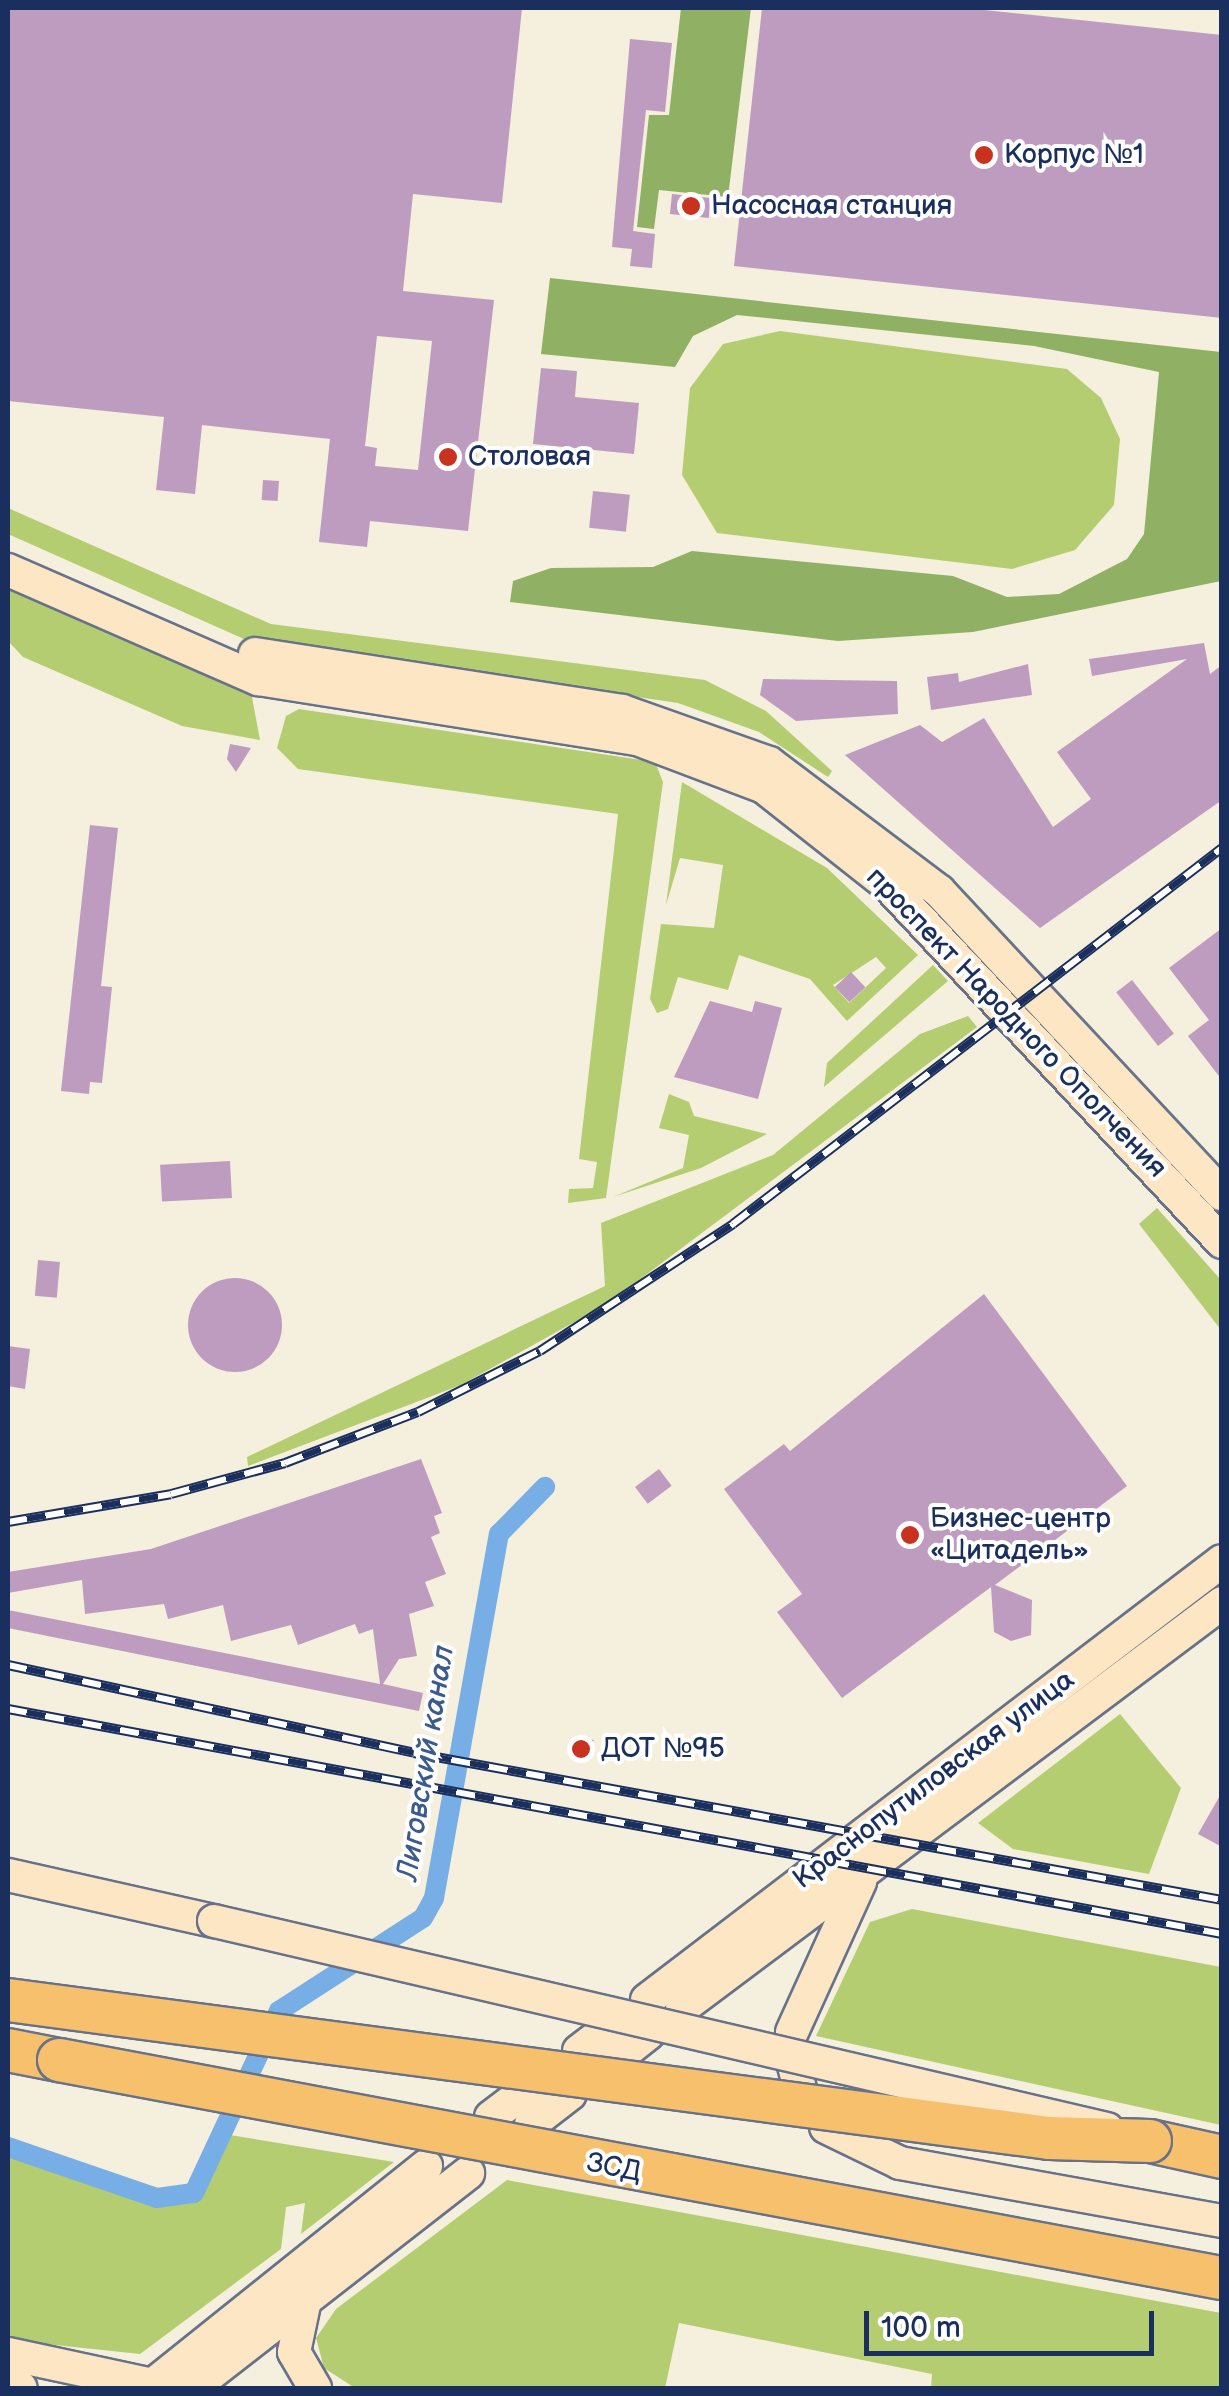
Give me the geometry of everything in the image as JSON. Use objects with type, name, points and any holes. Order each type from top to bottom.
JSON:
[{"type":"highway","points":[[8,2000],[1049,2138],[1150,2140],[1222,2157]]},
{"type":"highway","name":"ЗСД","points":[[8,2050],[1222,2278]]},
{"type":"main road","name":"проспект Народного Ополчения","points":[[8,546],[272,660],[622,711],[769,762],[939,891],[1222,1194]]},
{"type":"main road","name":"проспект Народного Ополчения","points":[[8,570],[285,686],[622,736],[764,787],[888,885],[1222,1242]]},
{"type":"main road","name":"Краснопутиловская улица","points":[[647,2000],[1222,1560]]},
{"type":"main road","name":"Краснопутиловская улица","points":[[682,2008],[862,1878],[1222,1603]]},
{"type":"main road","points":[[8,1875],[972,2091],[1150,2140]]},
{"type":"main road","points":[[792,2032],[862,1878]]},
{"type":"main road","points":[[579,2051],[613,2025]]},
{"type":"main road","points":[[615,2060],[649,2033]]},
{"type":"main road","points":[[492,2117],[532,2086]]},
{"type":"main road","points":[[532,2124],[570,2094]]},
{"type":"main road","points":[[826,2128],[867,2153],[950,2173],[1222,2220]]},
{"type":"main road","points":[[8,2354],[156,2388],[426,2166]]},
{"type":"main road","points":[[192,2388],[468,2173]]},
{"type":"main road","points":[[305,2300],[294,2352],[315,2388]]},
{"type":"main road","points":[[8,2385],[22,2388]]},
{"type":"green space","points":[[681,8],[751,8],[728,197],[659,190],[654,229],[637,227],[649,115],[669,115]]},
{"type":"green space","points":[[550,278],[1221,352],[1221,581],[973,632],[838,641],[510,602],[513,581],[551,568],[653,567],[692,551],[953,576],[1007,597],[1059,594],[1127,559],[1144,534],[1159,372],[1034,346],[737,315],[693,336],[675,367],[541,354]]},
{"type":"green space","points":[[780,331],[1067,369],[1101,398],[1120,439],[1114,505],[1075,550],[1012,569],[717,533],[682,475],[690,388],[723,344]]},
{"type":"green space","points":[[8,508],[271,624],[705,680],[766,711],[832,771],[828,777],[759,732],[678,703],[244,639],[8,534]]},
{"type":"green space","points":[[8,583],[251,692],[260,740],[182,726],[23,657],[8,641]]},
{"type":"green space","points":[[299,709],[655,762],[663,782],[606,1198],[568,1203],[569,1189],[593,1188],[597,1162],[579,1159],[618,814],[298,769],[277,748],[286,716]]},
{"type":"green space","points":[[682,782],[827,868],[918,955],[847,1021],[810,979],[739,955],[728,990],[678,977],[668,1009],[657,1013],[650,999],[661,924],[714,928],[723,865],[680,858],[666,905]],"holes":[[[876,957],[886,968],[849,1003],[833,985]]]},
{"type":"green space","points":[[933,965],[948,981],[824,1087],[827,1063]]},
{"type":"green space","points":[[968,1016],[977,1027],[607,1304],[461,1385],[248,1466],[247,1457],[605,1286],[601,1223],[773,1155],[920,1034]]},
{"type":"green space","points":[[669,1094],[689,1102],[694,1116],[767,1134],[701,1168],[613,1197],[683,1168],[689,1135],[659,1128]]},
{"type":"green space","points":[[1157,1208],[1221,1280],[1221,1330],[1139,1224]]},
{"type":"green space","points":[[1120,1714],[1181,1788],[1149,1874],[1013,1849],[978,1823]]},
{"type":"green space","points":[[912,1909],[1221,1967],[1221,2125],[816,2036],[870,1922]]},
{"type":"green space","points":[[230,2135],[394,2162],[301,2234],[305,2203],[286,2207],[281,2249],[140,2354],[8,2340],[8,2153],[175,2204],[202,2194]]},
{"type":"green space","points":[[507,2180],[1221,2313],[1221,2388],[931,2388],[932,2374],[679,2323],[665,2388],[355,2388],[324,2368],[316,2338],[336,2309]]},
{"type":"building","points":[[8,8],[522,8],[502,203],[413,194],[403,291],[494,300],[468,531],[370,521],[367,547],[319,542],[330,439],[202,425],[195,494],[156,490],[164,417],[8,401]],"holes":[[[377,336],[432,341],[418,470],[375,466],[377,448],[365,446]]]},
{"type":"building","name":"Корпус №1","points":[[762,8],[965,8],[1222,35],[1222,318],[734,266]]},
{"type":"building","points":[[630,39],[672,43],[665,112],[646,110],[633,231],[655,234],[652,268],[630,266],[632,249],[612,247]]},
{"type":"building","name":"Насосная станция","points":[[672,194],[711,198],[709,218],[670,214]]},
{"type":"building","points":[[541,368],[577,371],[575,397],[639,403],[634,454],[533,444]]},
{"type":"building","points":[[263,480],[279,481],[278,501],[262,500]]},
{"type":"building","points":[[593,491],[630,495],[626,532],[589,528]]},
{"type":"building","points":[[1204,643],[1210,674],[1222,665],[1222,800],[1040,928],[845,755],[920,725],[942,742],[984,718],[1053,827],[1091,799],[1057,752],[1187,659],[1092,676],[1089,659]]},
{"type":"building","points":[[1028,664],[1032,695],[931,710],[927,677],[958,673],[959,682]]},
{"type":"building","points":[[763,679],[897,681],[898,714],[796,721],[760,695]]},
{"type":"building","points":[[230,744],[251,748],[236,772],[227,759]]},
{"type":"building","points":[[90,825],[118,828],[101,986],[112,987],[102,1083],[90,1082],[89,1094],[61,1091]]},
{"type":"building","points":[[1222,928],[1222,1080],[1188,1036],[1209,1020],[1169,968]]},
{"type":"building","points":[[851,972],[865,987],[849,1002],[835,987]]},
{"type":"building","points":[[1132,980],[1174,1034],[1158,1046],[1116,992]]},
{"type":"building","points":[[710,1001],[752,1012],[755,1001],[782,1008],[758,1099],[674,1077]]},
{"type":"building","points":[[230,1161],[232,1198],[162,1202],[160,1165]]},
{"type":"building","points":[[38,1260],[60,1262],[57,1298],[35,1296]]},
{"type":"building","points":[[235,1278],[253,1281],[268,1292],[279,1307],[279,1343],[268,1358],[253,1369],[235,1372],[217,1369],[202,1358],[191,1343],[188,1325],[191,1307],[202,1292],[217,1281]]},
{"type":"building","name":"Бизнес-центр «Цитадель»","points":[[984,1294],[1127,1486],[995,1585],[1032,1600],[1031,1635],[1011,1641],[994,1632],[991,1587],[842,1698],[777,1612],[802,1594],[724,1489],[784,1444],[790,1451]]},
{"type":"building","points":[[8,1346],[30,1349],[25,1389],[8,1386]]},
{"type":"building","points":[[421,1459],[442,1513],[434,1516],[440,1533],[431,1537],[446,1574],[425,1582],[434,1606],[409,1614],[417,1656],[399,1659],[383,1684],[423,1693],[419,1711],[8,1628],[8,1610],[380,1684],[373,1629],[359,1634],[355,1624],[298,1645],[291,1625],[231,1641],[223,1605],[168,1619],[164,1604],[85,1614],[82,1580],[8,1593],[8,1572],[151,1549]]},
{"type":"building","points":[[659,1469],[672,1486],[648,1504],[635,1487]]},
{"type":"building","name":"ДОТ №95","points":[[579,1738],[594,1740],[579,1761],[568,1746]]},
{"type":"building","points":[[1222,1792],[1222,1847],[1198,1834]]},
{"type":"waterway","name":"Лиговский канал","points":[[8,2147],[157,2198],[194,2193],[279,2011],[423,1918],[434,1898],[499,1534],[545,1487]]},
{"type":"railway","points":[[8,1522],[171,1494],[285,1463],[418,1412],[540,1351],[733,1224],[1222,848]]},
{"type":"railway","points":[[8,1665],[414,1753],[1222,1900]]},
{"type":"railway","points":[[8,1709],[1222,1934]]},
{"type":"place","name":"Корпус №1","points":[[984,155]]},
{"type":"place","name":"Насосная станция","points":[[691,206]]},
{"type":"place","name":"Столовая","points":[[448,457]]},
{"type":"place","name":"Бизнес-центр «Цитадель»","points":[[910,1535]]},
{"type":"place","name":"ДОТ №95","points":[[581,1749]]}]
